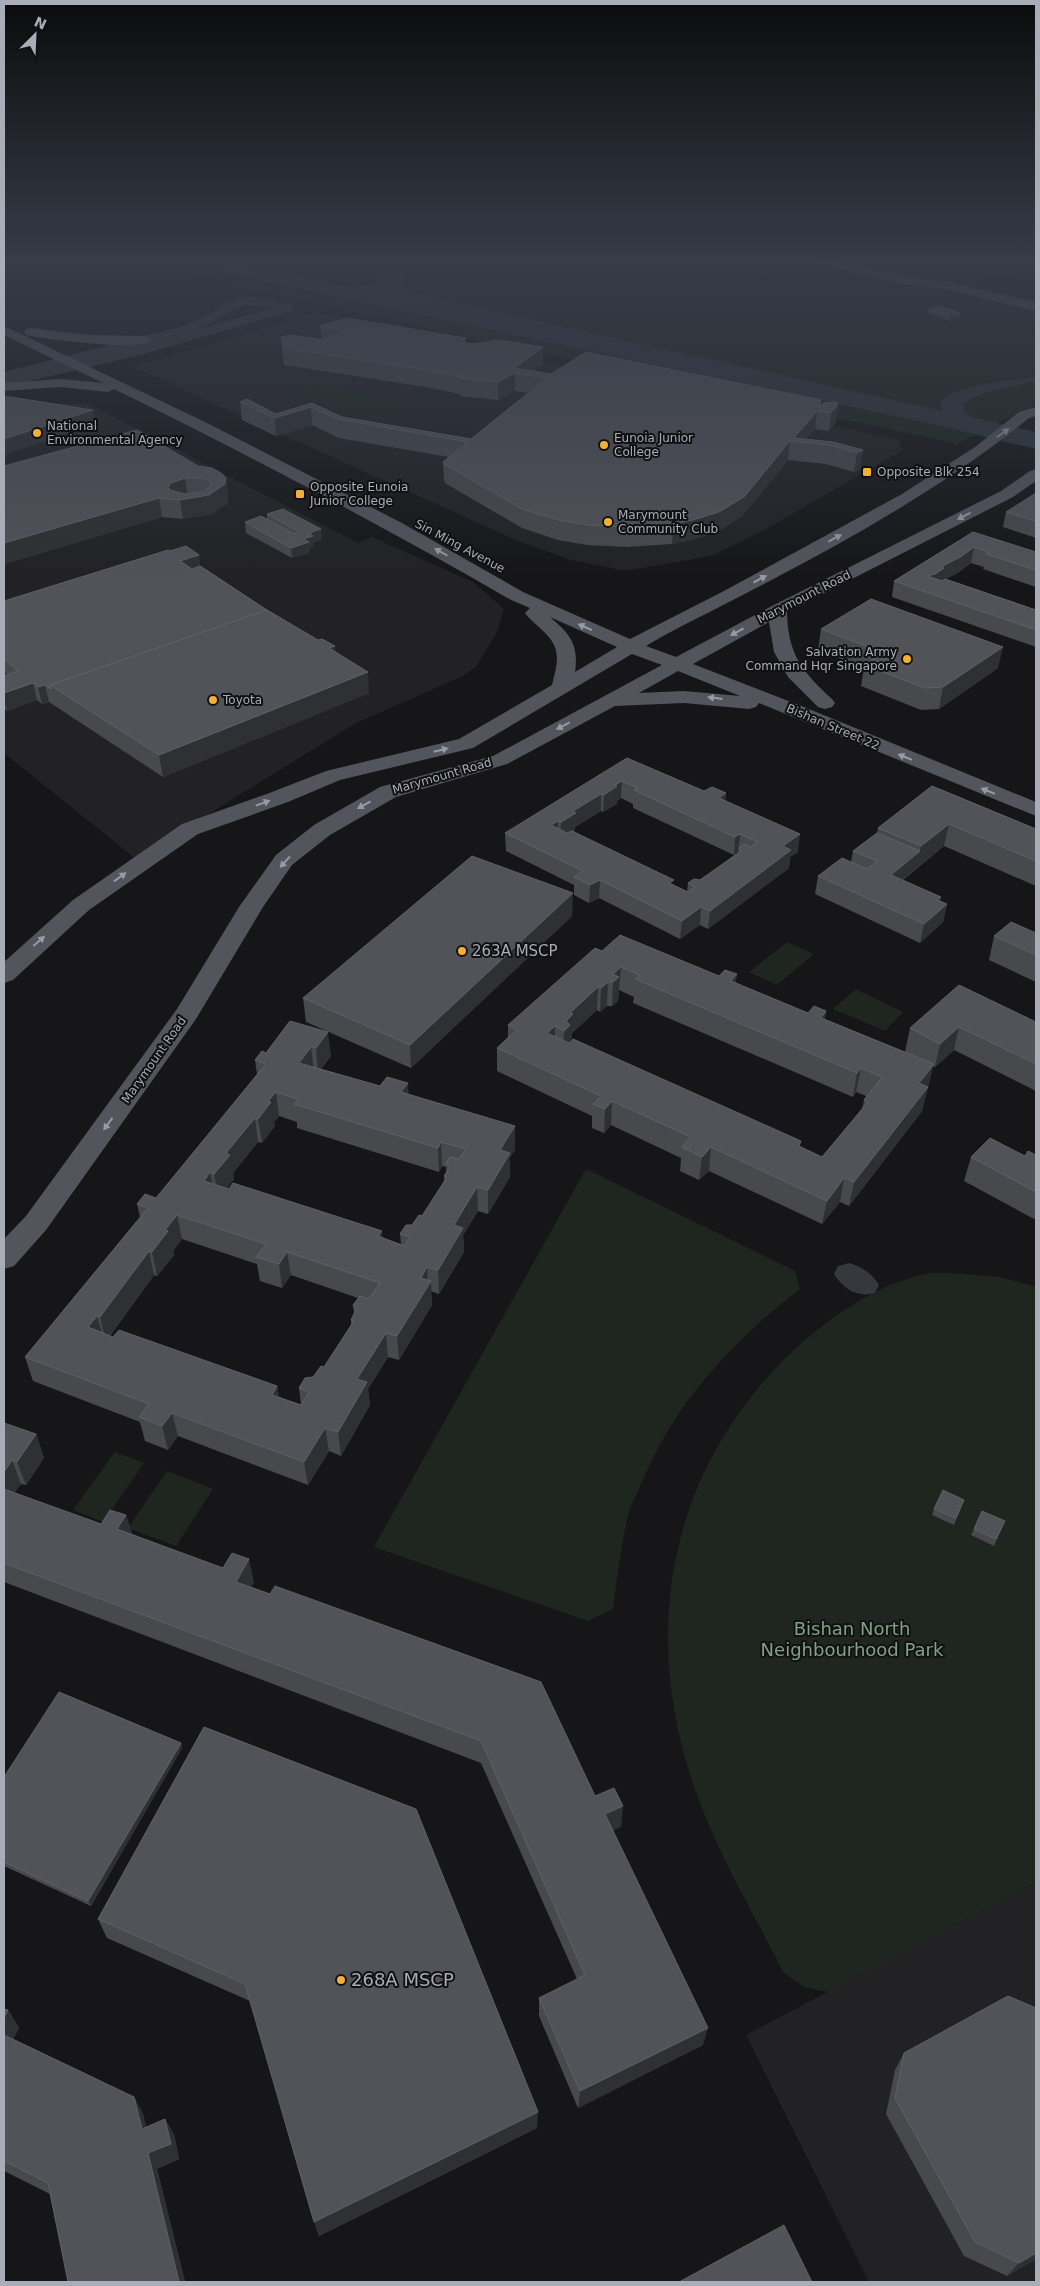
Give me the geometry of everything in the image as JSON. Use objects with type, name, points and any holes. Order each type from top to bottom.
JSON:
[{"type":"main road","points":[[22,372],[33,365]]},
{"type":"main road","name":"Sin Ming Avenue","points":[[85,365],[131,392],[630,646]]},
{"type":"main road","name":"Sin Ming Avenue","points":[[87,365],[447,537]]},
{"type":"main road","points":[[4,385],[61,383],[131,392]]},
{"type":"main road","name":"Marymount Road","points":[[4,975],[81,905],[190,829],[280,797],[333,775],[466,744],[630,646],[728,596],[900,502],[980,450],[1030,413]]},
{"type":"main road","name":"Marymount Road","points":[[4,1258],[36,1223],[187,1013],[251,907],[284,860],[322,830],[388,792],[500,760],[606,703],[674,651],[696,654],[778,610],[1007,494],[1036,474]]},
{"type":"main road","points":[[522,590],[563,638],[569,661],[562,687]]},
{"type":"main road","name":"Sin Ming Avenue","points":[[522,590],[544,592],[598,613]]},
{"type":"main road","points":[[778,610],[778,625],[784,654],[796,676],[825,703]]},
{"type":"main road","points":[[634,627],[652,634]]},
{"type":"main road","name":"Bishan Street 22","points":[[652,634],[674,651],[797,711],[1036,810]]},
{"type":"main road","name":"Bishan Street 22","points":[[630,646],[674,651]]},
{"type":"main road","name":"Bishan Street 22","points":[[696,654],[825,703],[1036,792]]},
{"type":"main road","points":[[606,703],[648,697],[689,695],[797,711]]},
{"type":"street","points":[[4,376],[60,365]]},
{"type":"street","points":[[4,385],[67,365]]},
{"type":"shaded area","name":"Eunoia Junior College","points":[[141,365],[557,365],[899,440],[903,450],[766,529],[711,556],[625,571],[571,560],[518,541],[133,367]]},
{"type":"shaded area","points":[[655,365],[734,365],[942,411],[940,404],[946,397],[969,387],[1036,377],[1036,381],[987,392],[970,399],[963,405],[964,410],[971,417],[1036,432],[1036,449],[937,425]]},
{"type":"shaded area","points":[[4,402],[89,404],[358,543],[372,537],[473,582],[504,609],[497,632],[476,667],[463,676],[356,723],[136,859],[4,753]]},
{"type":"shaded area","points":[[1036,1882],[1036,2282],[869,2282],[746,2035]]},
{"type":"green space","points":[[594,365],[1036,365],[1036,404],[957,444]]},
{"type":"green space","points":[[313,385],[403,401],[369,425],[311,415],[330,402],[296,396]]},
{"type":"green space","points":[[787,942],[814,954],[777,985],[749,972]]},
{"type":"green space","points":[[856,989],[903,1012],[885,1031],[833,1009]]},
{"type":"green space","points":[[586,1169],[795,1271],[800,1289],[775,1309],[730,1351],[709,1374],[672,1424],[656,1451],[629,1511],[621,1550],[613,1609],[588,1621],[374,1547]]},
{"type":"green space","name":"Bishan North Neighbourhood Park","points":[[928,1273],[1000,1277],[1036,1287],[1036,1882],[828,1992],[804,1987],[783,1972],[735,1880],[709,1825],[687,1765],[673,1705],[668,1644],[671,1585],[684,1527],[705,1471],[736,1417],[777,1367],[808,1337],[864,1298],[904,1280]]},
{"type":"green space","points":[[115,1452],[144,1463],[103,1522],[73,1510]]},
{"type":"green space","points":[[167,1471],[213,1489],[176,1546],[128,1528]]},
{"type":"building","points":[[390,365],[519,365],[514,368],[551,374],[566,365],[648,365],[821,400],[819,408],[823,403],[834,402],[838,404],[831,413],[817,411],[794,438],[833,442],[863,450],[857,453],[829,445],[790,441],[744,497],[719,512],[673,524],[628,527],[588,525],[559,520],[522,509],[444,464],[443,462],[468,442],[337,419],[311,407],[275,418],[240,402],[247,399],[276,414],[312,403],[342,417],[471,439],[547,378],[515,373],[498,382],[460,378],[462,377]]},
{"type":"building","points":[[4,396],[93,410],[4,439]]},
{"type":"building","points":[[137,430],[198,466],[212,468],[226,478],[225,484],[209,495],[180,500],[159,498],[4,543],[4,466]],"holes":[[[185,478],[203,478],[209,481],[211,485],[203,492],[185,494],[170,490],[168,487],[171,483]]]},
{"type":"building","points":[[1036,493],[1036,521],[1006,512]]},
{"type":"building","points":[[283,509],[321,529],[309,533],[313,536],[303,539],[309,542],[291,548],[245,522],[261,516],[294,534],[300,532],[267,514]]},
{"type":"building","points":[[973,532],[1036,552],[1036,570],[986,554],[989,552],[974,547],[941,567],[944,568],[935,574],[927,576],[942,581],[945,579],[1036,610],[1036,630],[894,581]]},
{"type":"building","points":[[186,546],[199,555],[180,561],[192,569],[200,566],[267,610],[50,685],[51,689],[45,685],[38,687],[33,683],[4,693],[4,676],[18,671],[4,659],[4,601]]},
{"type":"building","points":[[871,599],[1003,647],[943,687],[925,688],[864,665],[884,653],[821,629]]},
{"type":"building","name":"Toyota","points":[[267,610],[318,640],[322,639],[335,646],[329,648],[368,672],[159,755],[50,685]]},
{"type":"building","points":[[627,758],[704,791],[712,787],[726,793],[719,798],[800,834],[783,846],[791,850],[710,911],[701,907],[682,921],[600,880],[590,885],[574,877],[583,871],[505,833]],"holes":[[[622,781],[638,788],[634,790],[735,837],[740,834],[758,842],[750,847],[744,844],[739,848],[741,851],[700,880],[694,879],[688,883],[695,887],[688,892],[669,883],[674,880],[572,831],[567,833],[551,825],[558,821],[561,822],[576,813],[573,811],[601,794],[604,795]]]},
{"type":"building","points":[[932,786],[1036,829],[1036,861],[949,824],[921,846],[878,828]]},
{"type":"building","points":[[877,833],[920,851],[891,875],[941,897],[937,900],[947,904],[924,924],[818,876],[842,858],[867,869],[877,861],[853,851]]},
{"type":"building","name":"263A MSCP","points":[[472,856],[573,893],[410,1045],[303,998]]},
{"type":"building","points":[[1011,922],[1036,933],[1036,955],[994,936]]},
{"type":"building","points":[[620,935],[719,976],[725,970],[737,974],[731,981],[808,1013],[814,1006],[826,1011],[821,1018],[934,1064],[919,1083],[928,1087],[854,1182],[844,1178],[827,1201],[711,1147],[702,1157],[682,1147],[691,1137],[612,1101],[605,1109],[593,1104],[601,1096],[497,1048],[517,1030],[508,1025],[595,948],[602,951]],"holes":[[[621,967],[640,975],[635,979],[857,1073],[861,1068],[882,1077],[864,1100],[868,1102],[822,1157],[799,1146],[801,1141],[573,1039],[569,1043],[547,1033],[555,1026],[564,1031],[570,1025],[566,1021],[573,1014],[570,1013],[598,987],[601,988],[619,977],[613,974]]]},
{"type":"building","points":[[959,985],[1036,1022],[1036,1064],[959,1027],[940,1044],[910,1028]]},
{"type":"building","points":[[290,1021],[328,1032],[316,1048],[311,1047],[299,1063],[380,1086],[387,1077],[408,1083],[401,1092],[515,1126],[500,1150],[510,1153],[488,1190],[477,1187],[454,1225],[463,1228],[438,1270],[427,1267],[421,1278],[431,1281],[397,1336],[386,1333],[357,1379],[367,1382],[338,1432],[325,1428],[304,1462],[172,1413],[162,1426],[139,1417],[149,1404],[25,1357],[148,1208],[137,1204],[145,1194],[156,1198],[266,1064],[255,1060],[262,1051],[266,1053]],"holes":[[[276,1092],[298,1099],[294,1104],[438,1148],[441,1142],[466,1149],[459,1159],[450,1157],[446,1163],[450,1168],[444,1176],[447,1177],[422,1216],[419,1215],[412,1225],[406,1225],[400,1234],[410,1237],[404,1246],[378,1236],[382,1231],[233,1183],[229,1189],[204,1181],[210,1172],[214,1174],[230,1155],[226,1153],[255,1118],[258,1119],[271,1102],[268,1101]],[[177,1215],[266,1244],[256,1257],[279,1264],[287,1252],[380,1283],[369,1299],[360,1296],[353,1305],[356,1310],[351,1320],[354,1321],[324,1367],[321,1366],[313,1377],[305,1378],[299,1388],[309,1392],[301,1405],[272,1395],[277,1386],[119,1330],[113,1337],[88,1327],[97,1316],[100,1317],[149,1251],[152,1252],[168,1231],[165,1230]]]},
{"type":"building","points":[[990,1138],[1025,1156],[1028,1151],[1036,1155],[1036,1192],[971,1157]]},
{"type":"building","points":[[4,1423],[36,1434],[17,1462],[12,1460],[4,1472]]},
{"type":"building","points":[[4,1489],[101,1524],[110,1510],[126,1515],[117,1529],[223,1568],[232,1553],[249,1559],[236,1582],[270,1594],[275,1586],[541,1682],[595,1796],[614,1788],[623,1806],[605,1814],[708,2028],[580,2091],[539,1998],[585,1975],[481,1741],[4,1563]]},
{"type":"building","points":[[943,1490],[964,1500],[956,1518],[934,1509]]},
{"type":"building","points":[[982,1511],[1005,1521],[996,1539],[974,1529]]},
{"type":"building","points":[[59,1692],[181,1743],[88,1901],[4,1862],[4,1777]]},
{"type":"building","name":"268A MSCP","points":[[204,1727],[416,1809],[538,2112],[314,2222],[245,1984],[98,1919]]},
{"type":"building","points":[[1008,1996],[1036,2008],[1036,2253],[1019,2263],[975,2242],[895,2098],[904,2053]]},
{"type":"building","points":[[4,2009],[8,2010],[4,2018]]},
{"type":"building","points":[[4,2035],[134,2097],[142,2129],[165,2119],[171,2144],[148,2153],[179,2282],[68,2282],[48,2183],[4,2161]]},
{"type":"building","points":[[784,2225],[812,2282],[679,2282]]},
{"type":"place","name":"National Environmental Agency","points":[[37,433]]},
{"type":"place","name":"Eunoia Junior College","points":[[604,445]]},
{"type":"place","name":"Opposite Blk 254","points":[[867,472]]},
{"type":"place","name":"Opposite Eunoia Junior College","points":[[300,494]]},
{"type":"place","name":"Marymount Community Club","points":[[608,522]]},
{"type":"place","name":"Salvation Army Command Hqr Singapore","points":[[907,659]]},
{"type":"place","name":"Toyota","points":[[213,700]]},
{"type":"place","name":"263A MSCP","points":[[462,951]]},
{"type":"place","name":"268A MSCP","points":[[341,1980]]}]
